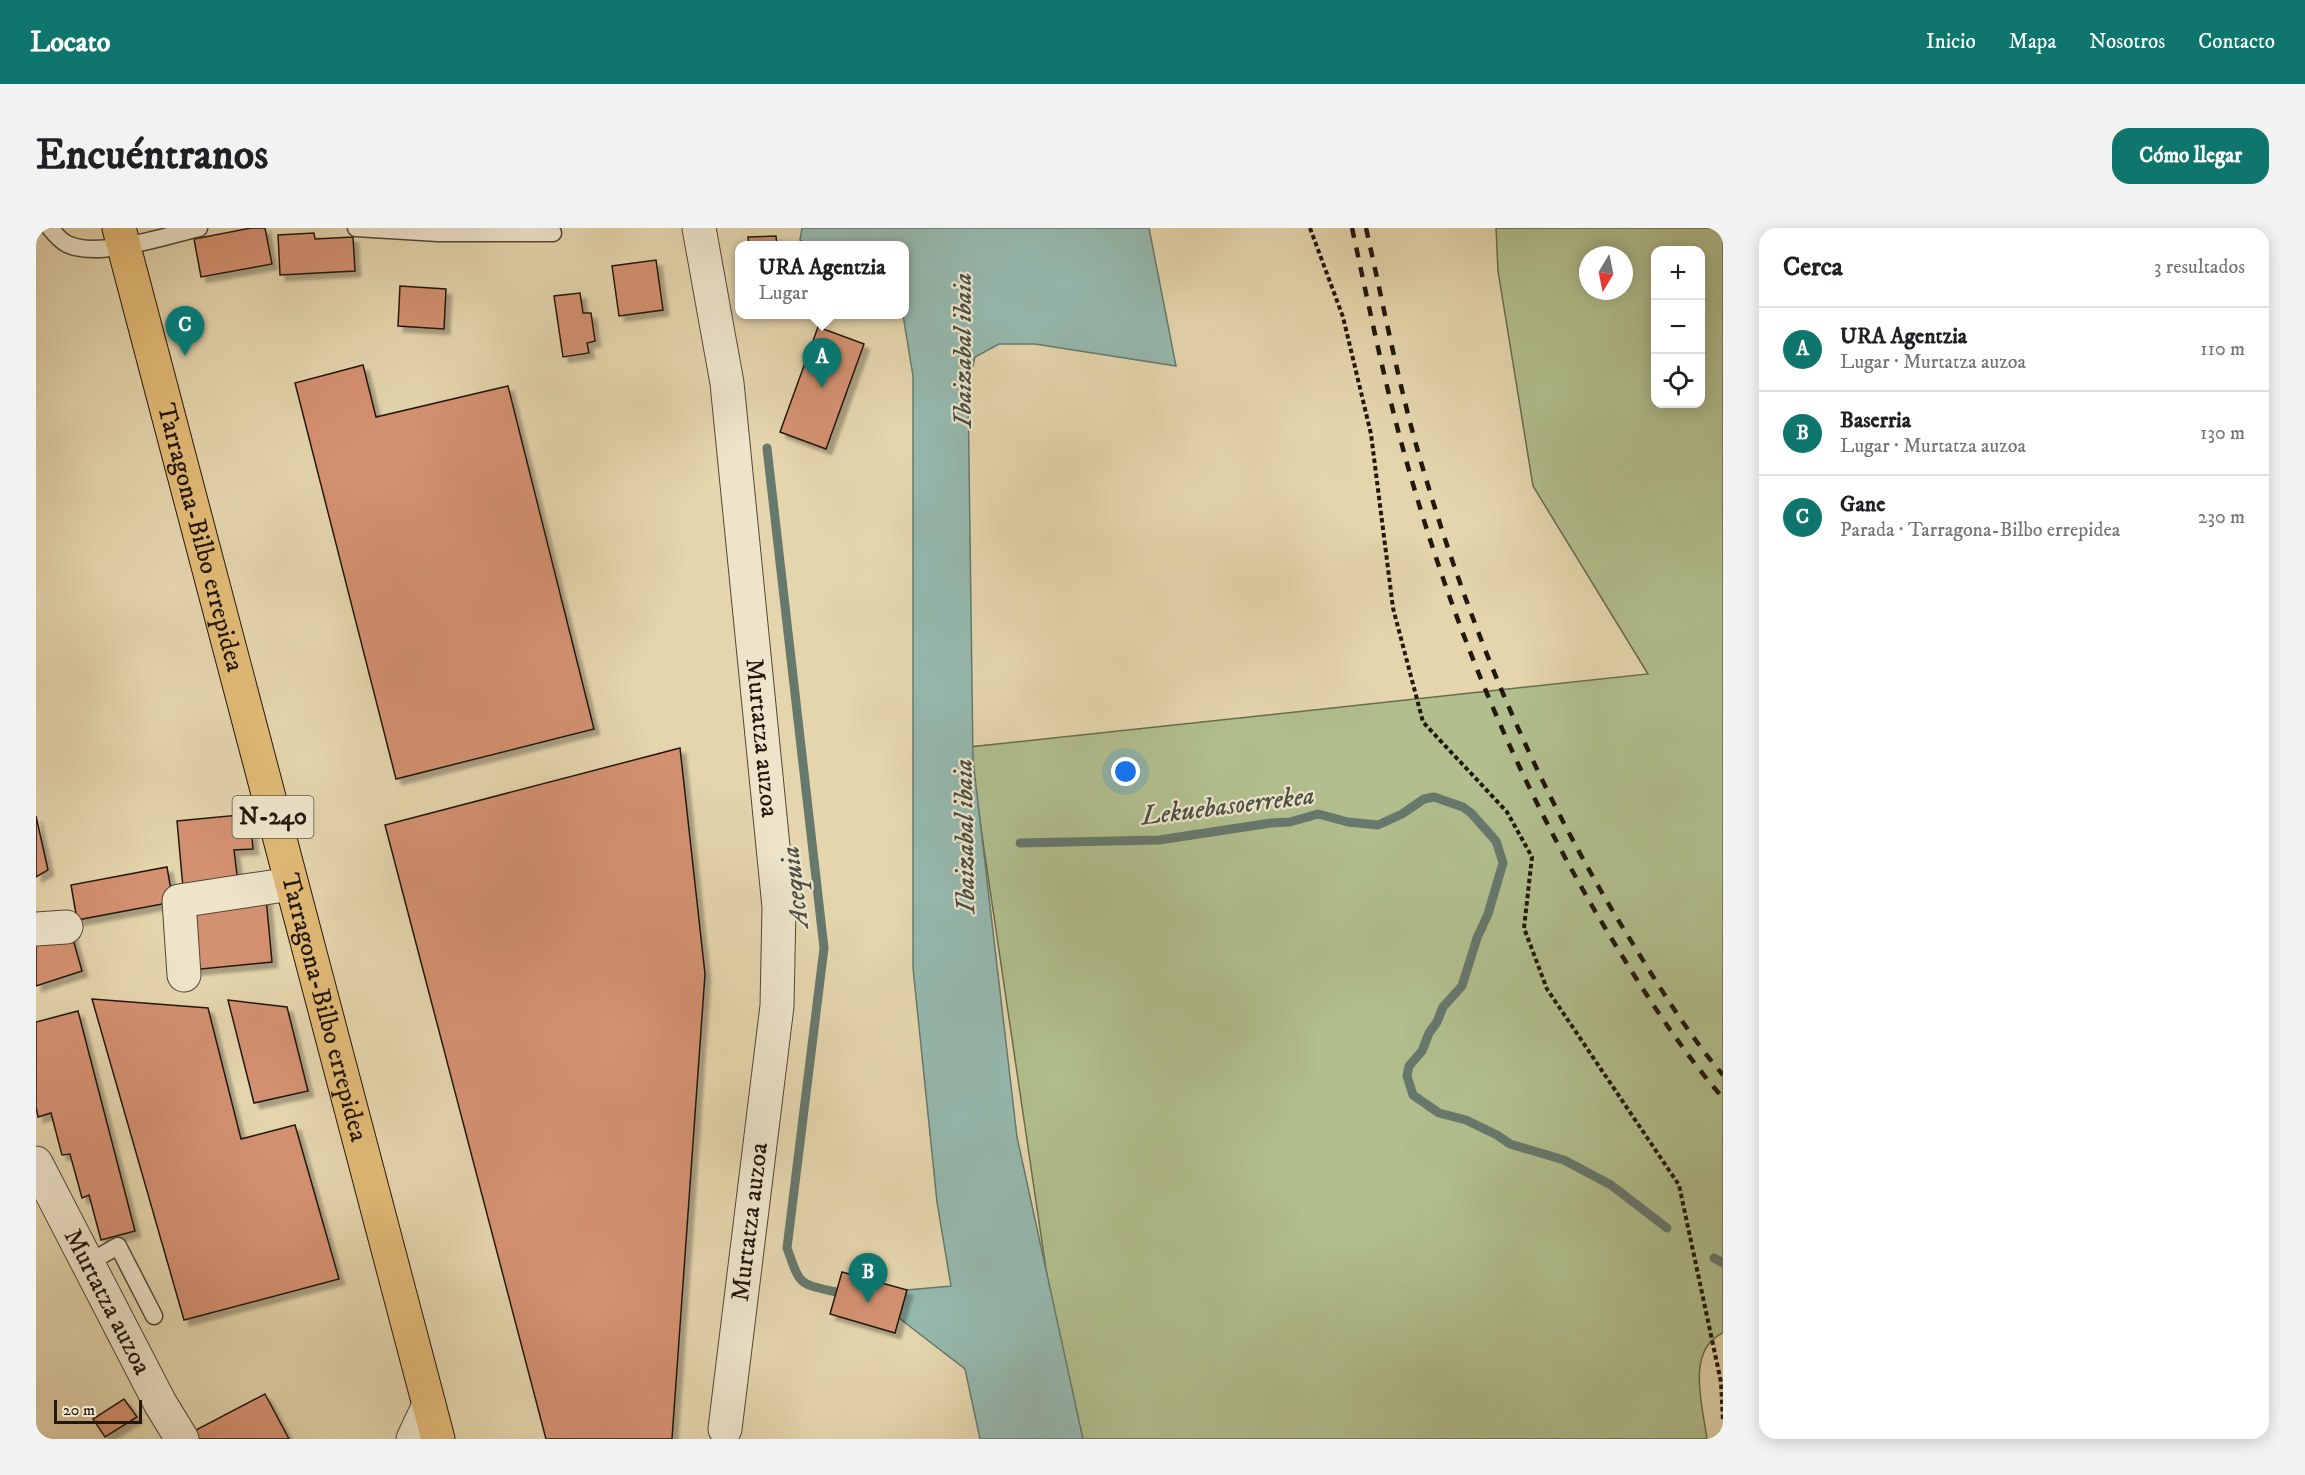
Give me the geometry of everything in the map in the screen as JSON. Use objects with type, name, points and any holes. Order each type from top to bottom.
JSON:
[{"type":"highway","name":"Tarragona-Bilbo errepidea","points":[[121,237],[438,1439]]},
{"type":"street","name":"Murtatza auzoa","points":[[699,228],[727,383],[779,907],[777,1006],[725,1429]]},
{"type":"street","points":[[184,975],[179,901],[291,884]]},
{"type":"street","name":"Murtatza auzoa","points":[[36,1163],[160,1403],[182,1439]]},
{"type":"street","points":[[413,1439],[429,1405]]},
{"type":"lane","points":[[50,228],[67,244],[88,250],[121,237],[199,228]]},
{"type":"lane","points":[[356,228],[438,233],[553,233]]},
{"type":"lane","points":[[88,1263],[118,1246],[154,1316]]},
{"type":"path","points":[[1310,228],[1343,316],[1368,424],[1393,608],[1423,722],[1507,812],[1532,857],[1524,928],[1547,989],[1679,1185],[1722,1383],[1723,1422]]},
{"type":"green space","points":[[1496,228],[1723,228],[1723,1333],[1711,1341],[1704,1352],[1700,1366],[1700,1396],[1707,1439],[1071,1439],[969,747],[1648,674],[1533,486],[1498,271]]},
{"type":"water","name":"Ibaizabal ibaia","points":[[802,228],[1149,228],[1176,366],[1035,344],[999,344],[975,357],[968,386],[973,760],[1017,1137],[1083,1439],[980,1439],[965,1369],[899,1318],[907,1290],[951,1286],[937,1202],[913,968],[913,376],[904,319],[909,319],[909,241],[800,240]]},
{"type":"building","points":[[251,228],[265,228],[272,264],[201,277],[194,239]]},
{"type":"building","points":[[314,233],[315,239],[353,237],[355,271],[280,275],[278,235]]},
{"type":"building","points":[[776,236],[776,241],[748,241],[748,237]]},
{"type":"building","points":[[656,260],[663,310],[619,316],[612,266]]},
{"type":"building","points":[[400,286],[446,289],[444,329],[398,326]]},
{"type":"building","points":[[580,293],[583,313],[591,313],[595,341],[587,343],[589,353],[563,357],[554,296]]},
{"type":"building","points":[[818,327],[864,344],[826,449],[780,432]]},
{"type":"building","points":[[363,365],[376,417],[508,386],[594,729],[396,779],[295,383]]},
{"type":"building","points":[[680,748],[705,974],[672,1439],[546,1439],[385,825]]},
{"type":"building","points":[[250,814],[253,849],[234,850],[238,883],[183,888],[177,821]]},
{"type":"building","points":[[36,816],[48,870],[36,877]]},
{"type":"building","points":[[167,867],[173,902],[77,920],[71,885]]},
{"type":"building","points":[[266,898],[272,962],[191,970],[185,906]]},
{"type":"building","points":[[71,932],[82,971],[36,986],[36,936]]},
{"type":"building","points":[[92,999],[208,1008],[241,1139],[295,1125],[339,1279],[184,1320]]},
{"type":"building","points":[[228,1000],[287,1007],[308,1091],[254,1103]]},
{"type":"building","points":[[78,1011],[135,1231],[101,1240],[89,1195],[82,1198],[70,1154],[62,1155],[51,1113],[38,1117],[36,1107],[36,1022]]},
{"type":"building","points":[[842,1272],[907,1290],[895,1333],[830,1314]]},
{"type":"building","points":[[265,1394],[289,1439],[198,1439],[194,1431]]},
{"type":"building","points":[[124,1399],[137,1417],[105,1437],[93,1419]]},
{"type":"waterway","name":"Acequia","points":[[767,448],[824,948],[787,1248],[795,1270],[802,1281],[814,1287],[836,1292]]},
{"type":"waterway","name":"Lekuebasoerrekea","points":[[1020,843],[1159,840],[1290,822],[1318,814],[1348,822],[1378,825],[1402,814],[1424,799],[1434,797],[1463,807],[1496,841],[1503,863],[1488,914],[1477,938],[1462,986],[1443,1007],[1422,1051],[1409,1066],[1407,1076],[1413,1095],[1439,1113],[1466,1120],[1510,1144],[1564,1160],[1611,1185],[1667,1228]]},
{"type":"waterway","name":"Lekuebasoerrekea","points":[[1714,1258],[1723,1263]]},
{"type":"railway","points":[[1352,228],[1386,383],[1418,500],[1462,631],[1488,695],[1515,758],[1578,881],[1651,1002],[1723,1098]]},
{"type":"railway","points":[[1366,228],[1395,362],[1434,506],[1479,634],[1504,696],[1562,819],[1594,878],[1673,1007],[1723,1075]]},
{"type":"place","name":"Gane","points":[[185,356]]},
{"type":"place","name":"URA Agentzia","points":[[822,388]]},
{"type":"place","name":"Baserria","points":[[868,1303]]}]
